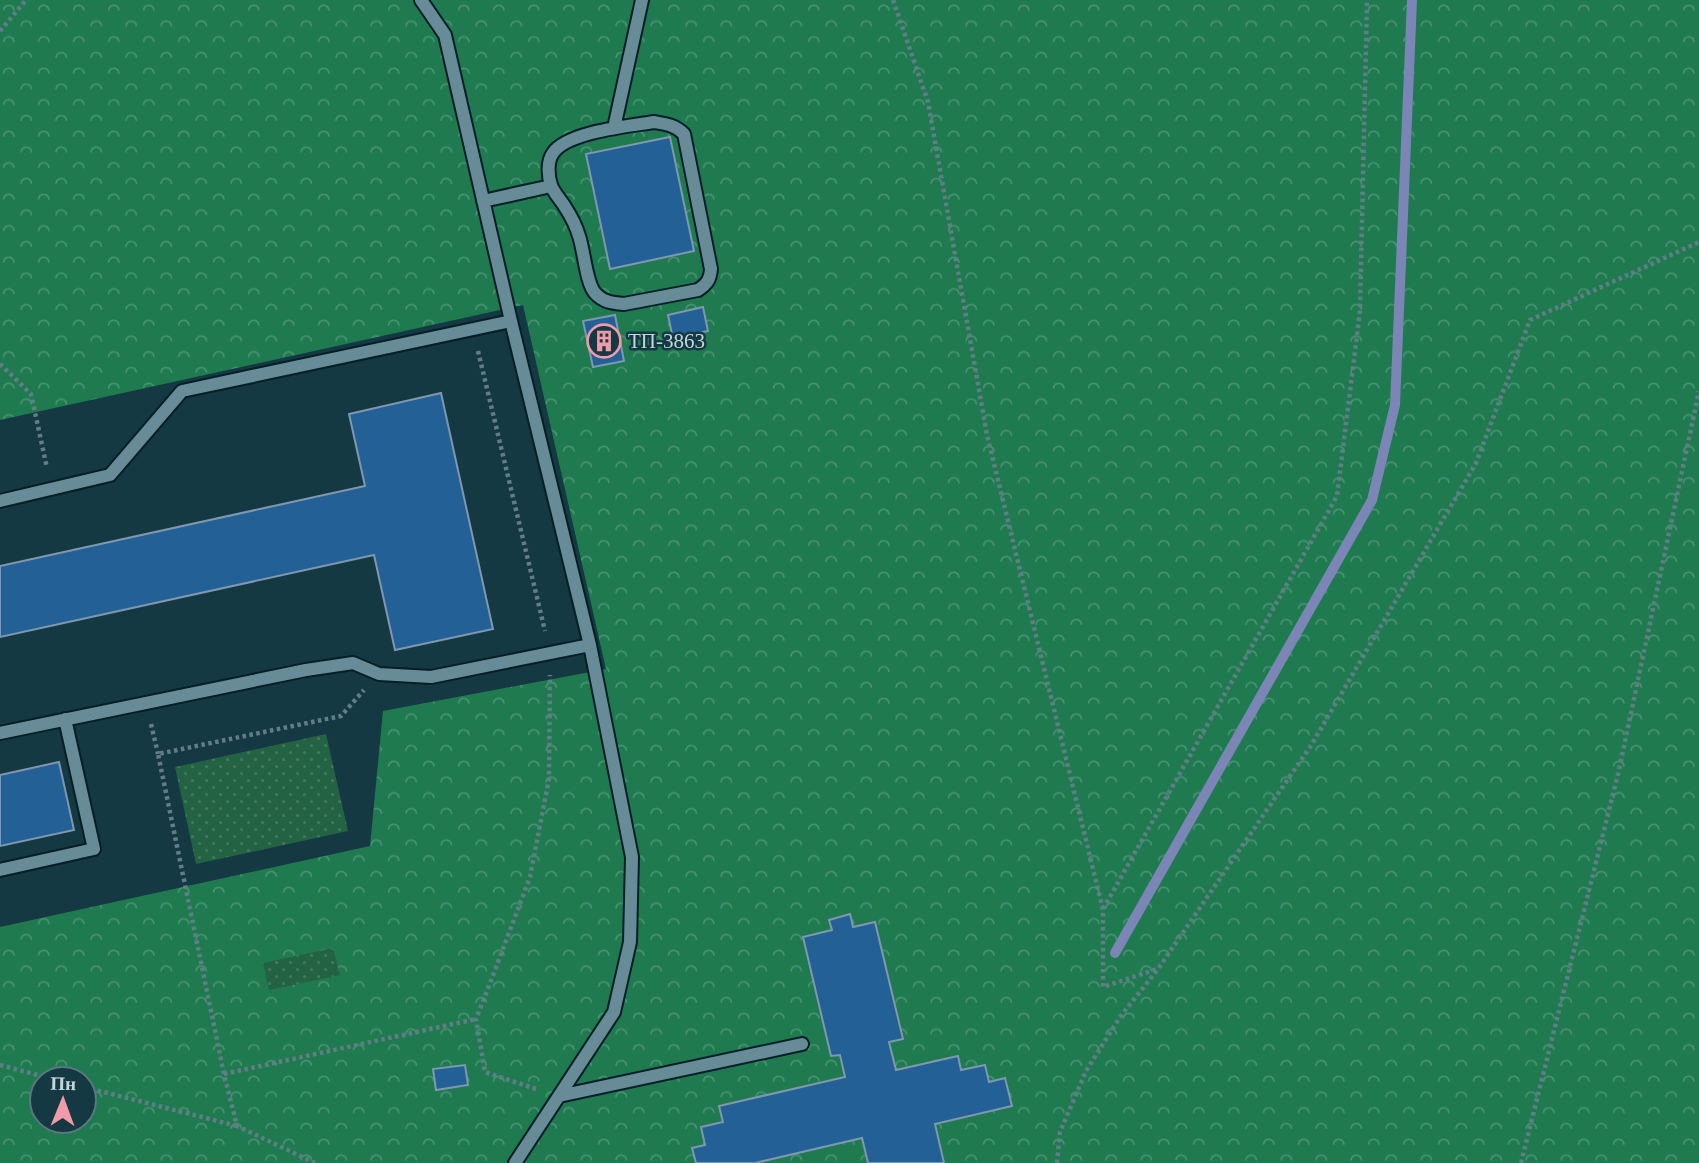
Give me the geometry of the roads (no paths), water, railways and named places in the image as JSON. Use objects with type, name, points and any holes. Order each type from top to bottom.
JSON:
[{"type":"lane","points":[[421,0],[445,36],[590,645],[632,858],[630,942],[614,1012],[515,1163]]},
{"type":"lane","points":[[614,128],[642,0]]},
{"type":"lane","points":[[654,122],[669,124],[679,129],[684,134],[711,269],[706,284],[698,290],[624,304],[605,302],[592,290],[579,236],[572,219],[551,186],[549,162],[552,154],[559,146],[573,139],[614,128],[654,122]]},
{"type":"lane","points":[[483,201],[551,186]]},
{"type":"lane","points":[[0,501],[110,475],[182,391],[511,321]]},
{"type":"lane","points":[[0,733],[306,670],[354,663],[379,674],[431,677],[590,645]]},
{"type":"lane","points":[[0,870],[94,849],[65,719]]},
{"type":"lane","points":[[559,1096],[802,1044]]},
{"type":"waterway","points":[[1115,953],[1372,500],[1395,405],[1412,0]]},
{"type":"place","name":"ТП-3863","points":[[604,341]]}]
